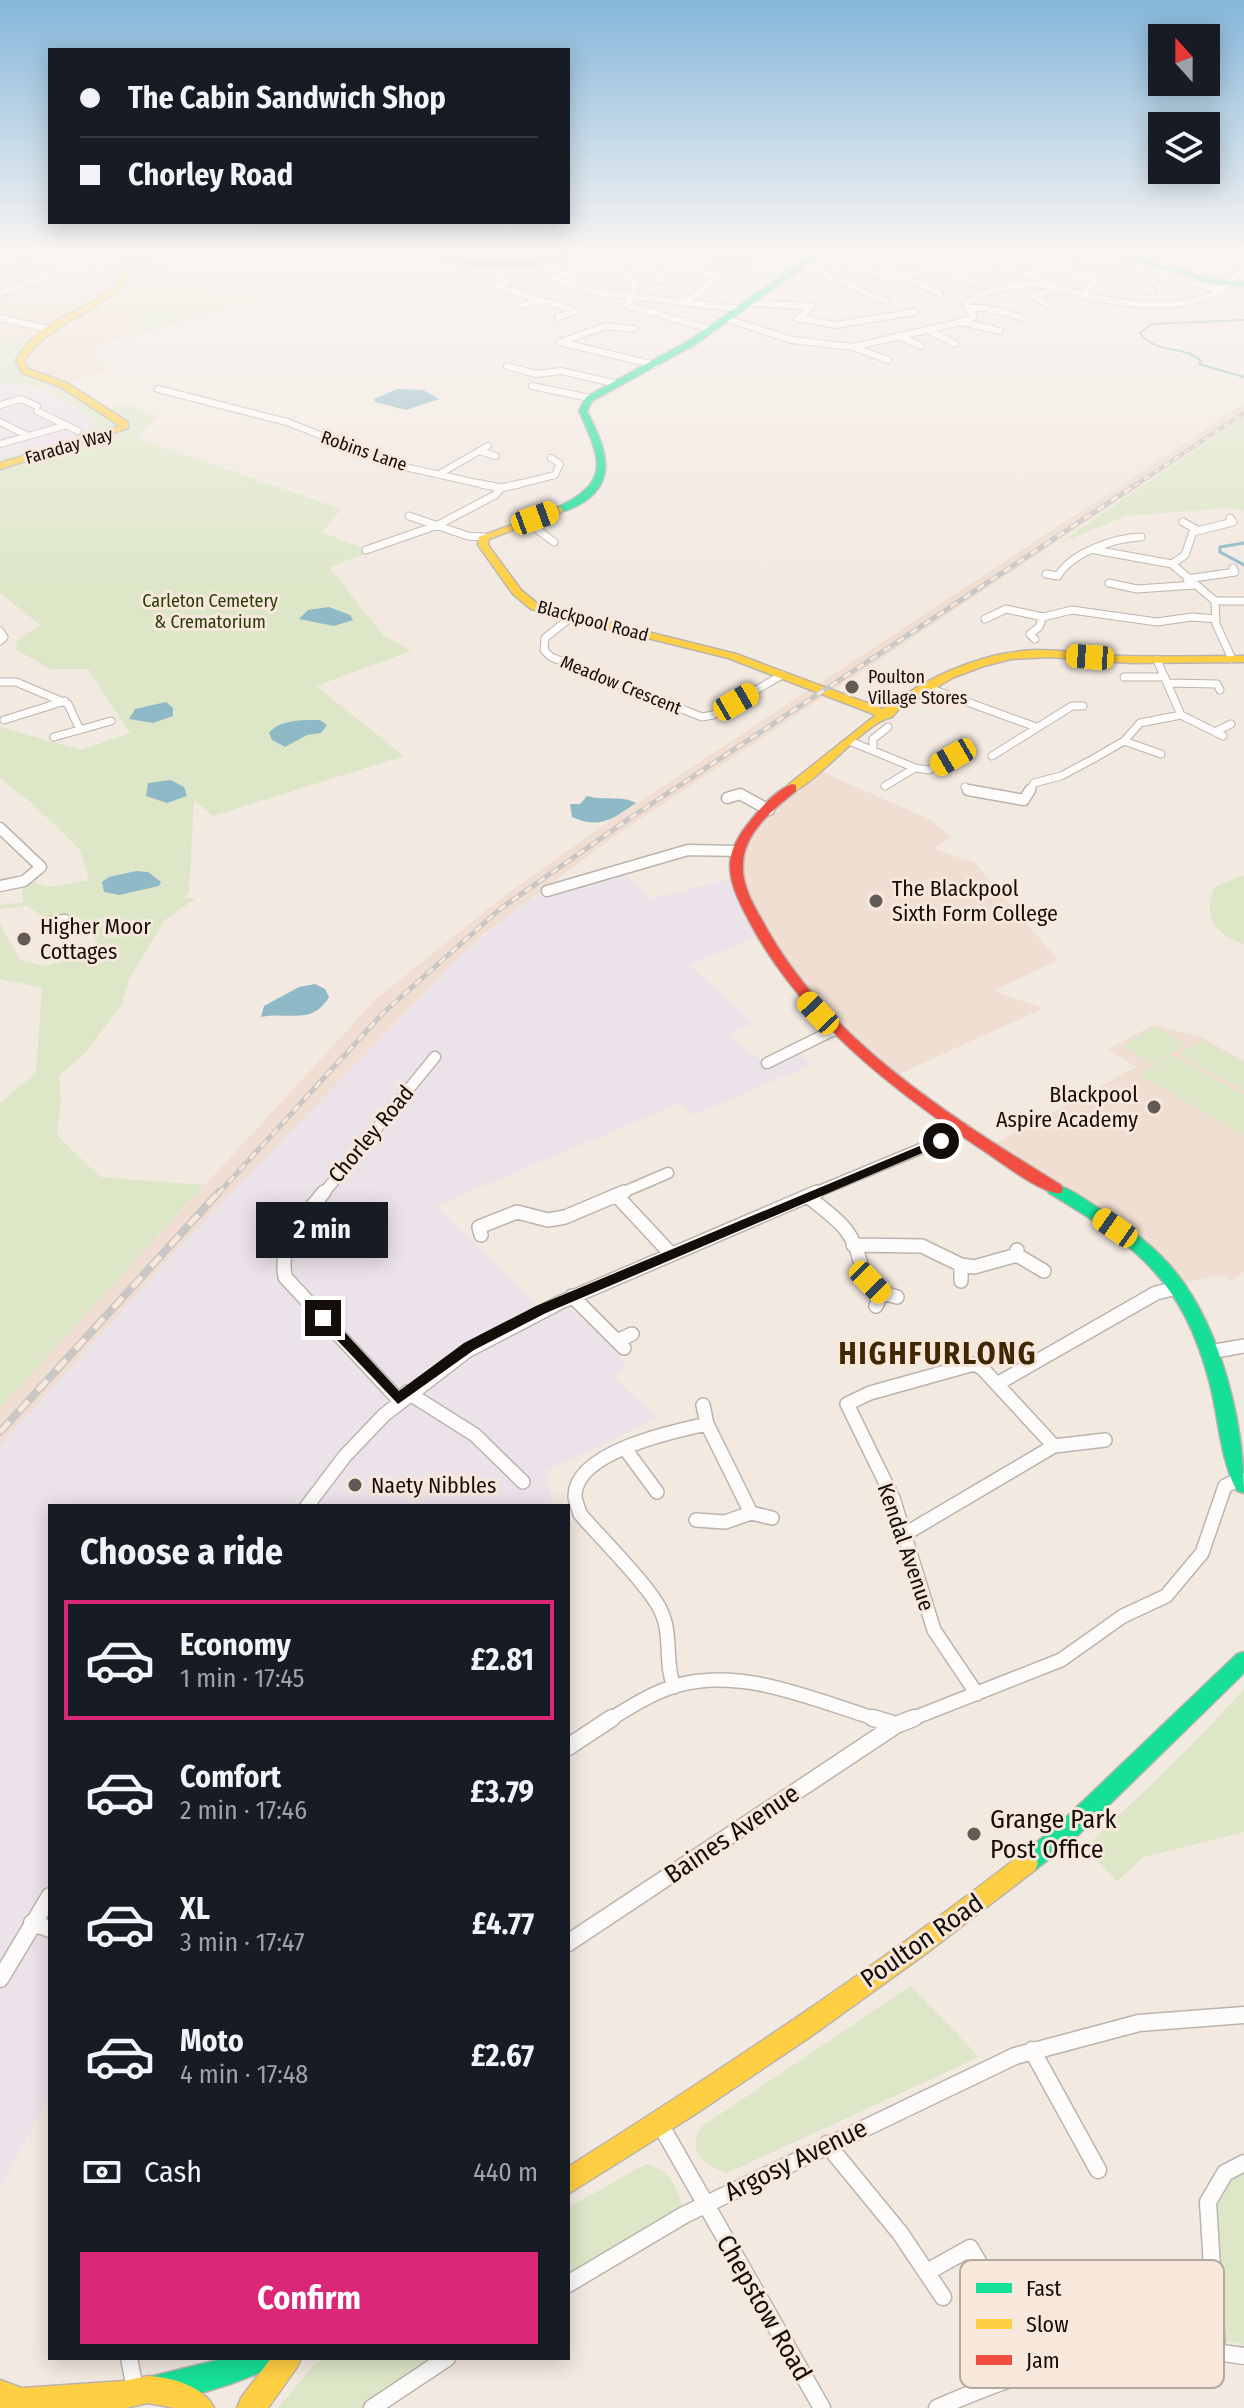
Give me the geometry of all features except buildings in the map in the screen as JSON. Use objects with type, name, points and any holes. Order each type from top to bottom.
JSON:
[{"type":"main road","name":"Faraday Way","points":[[0,466],[114,434],[125,424],[65,385],[23,369],[23,362]]},
{"type":"main road","points":[[484,537],[590,497],[603,481],[605,459],[600,441],[583,411],[583,404],[659,362]]},
{"type":"main road","name":"Blackpool Road","points":[[484,537],[483,545],[523,599],[535,607],[732,656],[888,721]]},
{"type":"main road","points":[[1238,659],[1157,660],[1040,654],[1010,656],[961,671],[929,688],[888,721],[821,763],[769,810],[754,824],[739,851],[735,877],[754,925],[787,979],[834,1030],[966,1130],[1115,1228],[1163,1267],[1210,1352],[1242,1482]]},
{"type":"main road","name":"Poulton Road","points":[[570,2180],[660,2124],[962,1915],[1041,1853],[1124,1778],[1244,1660]]},
{"type":"main road","points":[[0,2394],[24,2405],[138,2390],[210,2377],[258,2360]]},
{"type":"main road","points":[[251,2408],[287,2360]]},
{"type":"main road","points":[[103,2408],[138,2390],[175,2393],[200,2408]]},
{"type":"street","points":[[643,362],[655,365]]},
{"type":"street","points":[[507,366],[536,374],[566,372],[618,384]]},
{"type":"street","points":[[532,386],[590,398]]},
{"type":"street","name":"Robins Lane","points":[[158,389],[287,422],[396,465],[501,488]]},
{"type":"street","points":[[0,405],[21,399],[78,431]]},
{"type":"street","points":[[1,417],[28,436]]},
{"type":"street","points":[[0,444],[67,425]]},
{"type":"street","points":[[441,473],[488,446]]},
{"type":"street","points":[[479,451],[496,456]]},
{"type":"street","points":[[366,550],[438,525],[501,488],[555,475],[560,464],[551,458]]},
{"type":"street","points":[[409,516],[484,537]]},
{"type":"street","points":[[535,518],[539,524],[534,527],[554,542]]},
{"type":"street","points":[[1172,564],[1183,557],[1191,534],[1234,521]]},
{"type":"street","points":[[1183,522],[1197,530]]},
{"type":"street","points":[[1058,576],[1064,565],[1134,535]]},
{"type":"street","points":[[1095,550],[1172,564],[1215,601],[1244,601]]},
{"type":"street","points":[[1187,579],[1237,572]]},
{"type":"street","points":[[1046,574],[1070,578]]},
{"type":"street","points":[[1111,586],[1195,585]]},
{"type":"street","points":[[1215,601],[1216,619],[1238,659]]},
{"type":"street","points":[[985,619],[1006,609],[1043,617],[1072,608],[1157,622],[1192,617],[1216,619]]},
{"type":"street","points":[[1029,635],[1039,627],[1043,617]]},
{"type":"street","name":"Meadow Crescent","points":[[570,618],[545,638],[544,650],[551,657],[702,717],[782,675]]},
{"type":"street","points":[[0,631],[4,637],[0,641]]},
{"type":"street","points":[[1157,660],[1181,715]]},
{"type":"street","points":[[1,683],[30,676]]},
{"type":"street","points":[[1124,677],[1219,685]]},
{"type":"street","points":[[14,680],[65,701],[72,708],[74,726],[80,730]]},
{"type":"street","points":[[929,688],[1036,727]]},
{"type":"street","points":[[4,720],[29,715],[65,701]]},
{"type":"street","points":[[986,745],[996,753],[1070,703],[1083,706]]},
{"type":"street","points":[[966,792],[1023,804],[1034,783],[1061,776],[1124,741],[1140,723],[1181,715],[1219,734],[1231,724]]},
{"type":"street","points":[[54,737],[111,721]]},
{"type":"street","points":[[873,750],[872,741],[888,721]]},
{"type":"street","points":[[1124,741],[1161,754]]},
{"type":"street","points":[[852,742],[915,768],[929,770],[953,757]]},
{"type":"street","points":[[885,786],[915,768]]},
{"type":"street","points":[[727,798],[740,794],[769,810]]},
{"type":"street","points":[[0,828],[41,867],[24,881],[0,886]]},
{"type":"street","points":[[547,891],[688,850],[739,851]]},
{"type":"street","points":[[51,922],[65,920]]},
{"type":"street","points":[[767,1063],[834,1030]]},
{"type":"street","name":"Chorley Road","points":[[435,1057],[290,1234],[282,1257],[285,1277],[402,1396],[475,1435],[523,1482]]},
{"type":"street","points":[[308,1504],[349,1448],[402,1396],[469,1346],[567,1298],[966,1130]]},
{"type":"street","points":[[476,1228],[517,1212],[554,1219],[618,1197],[668,1173]]},
{"type":"street","points":[[808,1196],[844,1228],[853,1245],[858,1271],[878,1300],[897,1297]]},
{"type":"street","points":[[618,1197],[671,1254]]},
{"type":"street","points":[[853,1245],[922,1246],[961,1265],[974,1267],[1017,1252],[1044,1271]]},
{"type":"street","points":[[961,1265],[961,1281]]},
{"type":"street","points":[[997,1384],[1156,1293],[1177,1288]]},
{"type":"street","points":[[567,1298],[620,1345],[632,1334]]},
{"type":"street","points":[[1210,1352],[1244,1346]]},
{"type":"street","name":"Kendal Avenue","points":[[977,1694],[934,1630],[893,1498],[847,1404],[870,1393],[961,1364],[982,1368],[1054,1446]]},
{"type":"street","points":[[703,1405],[707,1424],[726,1466],[741,1485],[751,1513]]},
{"type":"street","points":[[674,1687],[667,1670],[668,1636],[660,1608],[596,1535],[574,1500],[576,1484],[586,1469],[626,1450],[669,1432],[707,1424]]},
{"type":"street","points":[[905,1534],[1054,1446],[1105,1440]]},
{"type":"street","points":[[626,1450],[657,1492]]},
{"type":"street","name":"Baines Avenue","points":[[570,1942],[896,1725],[1061,1660],[1123,1616],[1177,1587],[1202,1553],[1225,1486],[1242,1482]]},
{"type":"street","points":[[696,1520],[725,1522],[751,1513],[772,1518]]},
{"type":"street","points":[[570,1746],[629,1709],[674,1687],[728,1679],[896,1725]]},
{"type":"street","points":[[0,1979],[48,1899]]},
{"type":"street","points":[[32,1923],[48,1928]]},
{"type":"street","name":"Argosy Avenue","points":[[570,2283],[704,2205],[827,2144],[1032,2050],[1139,2023],[1244,2015]]},
{"type":"street","points":[[1032,2050],[1098,2170]]},
{"type":"street","name":"Chepstow Road","points":[[660,2124],[822,2408]]},
{"type":"street","points":[[827,2144],[943,2297]]},
{"type":"street","points":[[1212,2260],[1208,2202],[1225,2173],[1244,2163]]},
{"type":"street","points":[[927,2272],[970,2248],[977,2260]]},
{"type":"street","points":[[1224,2352],[1244,2356]]},
{"type":"street","points":[[130,2360],[138,2390]]},
{"type":"street","points":[[372,2408],[444,2360]]},
{"type":"street","points":[[937,2408],[987,2388]]},
{"type":"shaded area","points":[[18,362],[102,362],[109,371],[55,385],[21,373]]},
{"type":"shaded area","points":[[12,381],[65,401],[96,422],[93,428],[75,437],[0,459],[0,384]]},
{"type":"shaded area","points":[[1244,404],[1244,417],[616,835],[481,936],[185,1241],[0,1446],[0,1408],[375,1000],[508,893],[601,827]]},
{"type":"shaded area","name":"The Blackpool Sixth Form College","points":[[815,769],[931,820],[950,837],[934,849],[975,863],[1058,960],[993,991],[1044,1008],[895,1076],[787,979],[735,877],[754,824]]},
{"type":"shaded area","points":[[619,869],[652,899],[735,877],[761,936],[689,965],[754,1023],[728,1035],[767,1065],[796,1052],[813,1064],[694,1115],[680,1103],[436,1206],[541,1310],[562,1301],[610,1344],[627,1369],[614,1377],[657,1418],[546,1471],[553,1504],[48,1504],[48,2098],[0,2189],[0,1446],[185,1241],[460,956],[527,900]]},
{"type":"shaded area","name":"Blackpool Aspire Academy","points":[[1153,1025],[1201,1037],[1244,1061],[1244,1272],[1231,1281],[1221,1275],[1175,1284],[1163,1267],[989,1147],[1136,1067],[1109,1049]]},
{"type":"green space","points":[[0,362],[18,362],[21,373],[55,385],[115,422],[115,427],[90,438],[0,463],[0,459],[80,435],[96,422],[51,393],[24,384],[0,384]]},
{"type":"green space","name":"Carleton Cemetery & Crematorium","points":[[122,403],[157,417],[137,438],[341,509],[322,532],[372,552],[329,567],[382,634],[411,651],[316,686],[404,756],[213,816],[194,800],[189,893],[183,898],[196,898],[165,920],[130,977],[121,1006],[86,1052],[59,1076],[61,1101],[57,1135],[100,1177],[204,1185],[0,1408],[0,1103],[36,1073],[42,988],[0,979],[0,924],[20,960],[45,966],[102,950],[79,917],[51,922],[28,906],[0,909],[0,905],[23,902],[23,886],[32,882],[51,887],[89,880],[80,850],[34,805],[0,778],[0,727],[81,750],[130,733],[88,669],[50,669],[17,650],[16,642],[40,625],[0,593],[0,466],[121,430],[125,424],[111,408]]},
{"type":"green space","points":[[1244,417],[1244,511],[1228,508],[1126,516],[1058,544]]},
{"type":"green space","points":[[1244,875],[1244,944],[1219,929],[1214,923],[1210,906],[1215,887]]},
{"type":"green space","points":[[1156,1027],[1185,1045],[1153,1064],[1123,1046]]},
{"type":"green space","points":[[1202,1040],[1244,1063],[1244,1091],[1179,1054]]},
{"type":"green space","points":[[1172,1055],[1244,1095],[1244,1135],[1140,1075]]},
{"type":"green space","points":[[1244,1689],[1244,1832],[1144,1857],[1117,1881],[1085,1848],[1190,1747]]},
{"type":"green space","points":[[911,1986],[979,2057],[727,2173],[711,2166],[699,2155],[696,2141],[704,2125]]},
{"type":"green space","points":[[646,2164],[668,2176],[684,2215],[570,2283],[570,2207]]},
{"type":"green space","points":[[1244,2170],[1244,2345],[1225,2341],[1224,2260],[1219,2260],[1214,2201],[1228,2179]]},
{"type":"green space","points":[[322,2360],[444,2360],[372,2408],[278,2408],[313,2366]]},
{"type":"water","points":[[397,389],[423,390],[439,399],[406,410],[375,402],[374,399]]},
{"type":"water","points":[[329,607],[350,615],[353,620],[334,626],[299,619],[308,610]]},
{"type":"water","points":[[166,702],[173,708],[173,716],[153,723],[129,719],[135,709]]},
{"type":"water","points":[[320,720],[327,725],[321,733],[307,735],[285,747],[272,740],[269,733],[285,723]]},
{"type":"water","points":[[171,780],[184,787],[187,796],[167,803],[146,796],[148,783]]},
{"type":"water","points":[[587,796],[625,799],[636,803],[599,822],[572,817],[570,804],[580,804]]},
{"type":"water","points":[[136,871],[148,872],[161,882],[159,886],[119,895],[104,892],[102,882],[109,877]]},
{"type":"water","points":[[315,984],[325,989],[329,997],[315,1012],[298,1016],[261,1017],[264,1006],[299,987]]},
{"type":"waterway","points":[[1200,362],[1244,377]]},
{"type":"waterway","points":[[1244,543],[1220,547],[1220,552],[1244,565]]},
{"type":"railway","points":[[1134,486],[1244,413]]},
{"type":"railway","points":[[218,1194],[383,1013],[500,909],[630,818],[1137,484]]},
{"type":"railway","points":[[0,1432],[219,1192]]},
{"type":"traffic: fast","points":[[559,510],[591,492],[599,482],[601,458],[583,411],[589,399],[656,362]]},
{"type":"traffic: fast","points":[[1055,1189],[1141,1246],[1172,1278],[1188,1303],[1219,1384],[1236,1471],[1244,1486]]},
{"type":"traffic: fast","points":[[1027,1863],[1065,1833],[1244,1660]]},
{"type":"traffic: fast","points":[[155,2388],[210,2377],[258,2360]]},
{"type":"traffic: slow","points":[[0,466],[124,428],[125,424],[64,385],[25,371],[21,362]]},
{"type":"traffic: slow","points":[[559,510],[484,537],[483,545],[517,592],[535,607],[732,656],[888,715]]},
{"type":"traffic: slow","points":[[792,788],[894,707],[950,675],[980,663],[1037,654],[1131,660],[1244,659]]},
{"type":"traffic: slow","points":[[570,2180],[802,2029],[916,1948],[1027,1863]]},
{"type":"traffic: slow","points":[[251,2408],[287,2360]]},
{"type":"traffic: slow","points":[[115,2399],[137,2390],[159,2390],[180,2396],[200,2408]]},
{"type":"traffic: slow","points":[[0,2394],[22,2402],[123,2394]]},
{"type":"traffic: jam","points":[[792,788],[766,810],[751,828],[737,858],[740,888],[769,948],[800,989],[837,1029],[879,1066],[969,1134],[1055,1189]]},
{"type":"place","name":"Poulton Village Stores","points":[[852,687]]},
{"type":"place","name":"The Blackpool Sixth Form College","points":[[876,901]]},
{"type":"place","name":"Higher Moor Cottages","points":[[24,939]]},
{"type":"place","name":"Blackpool Aspire Academy","points":[[1154,1107]]},
{"type":"place","name":"Naety Nibbles","points":[[355,1485]]},
{"type":"place","name":"Grange Park Post Office","points":[[974,1834]]},
{"type":"district","name":"HIGHFURLONG","points":[[938,1354]]},
{"type":"route","points":[[323,1318],[398,1399],[469,1346],[541,1310],[941,1141]]}]
